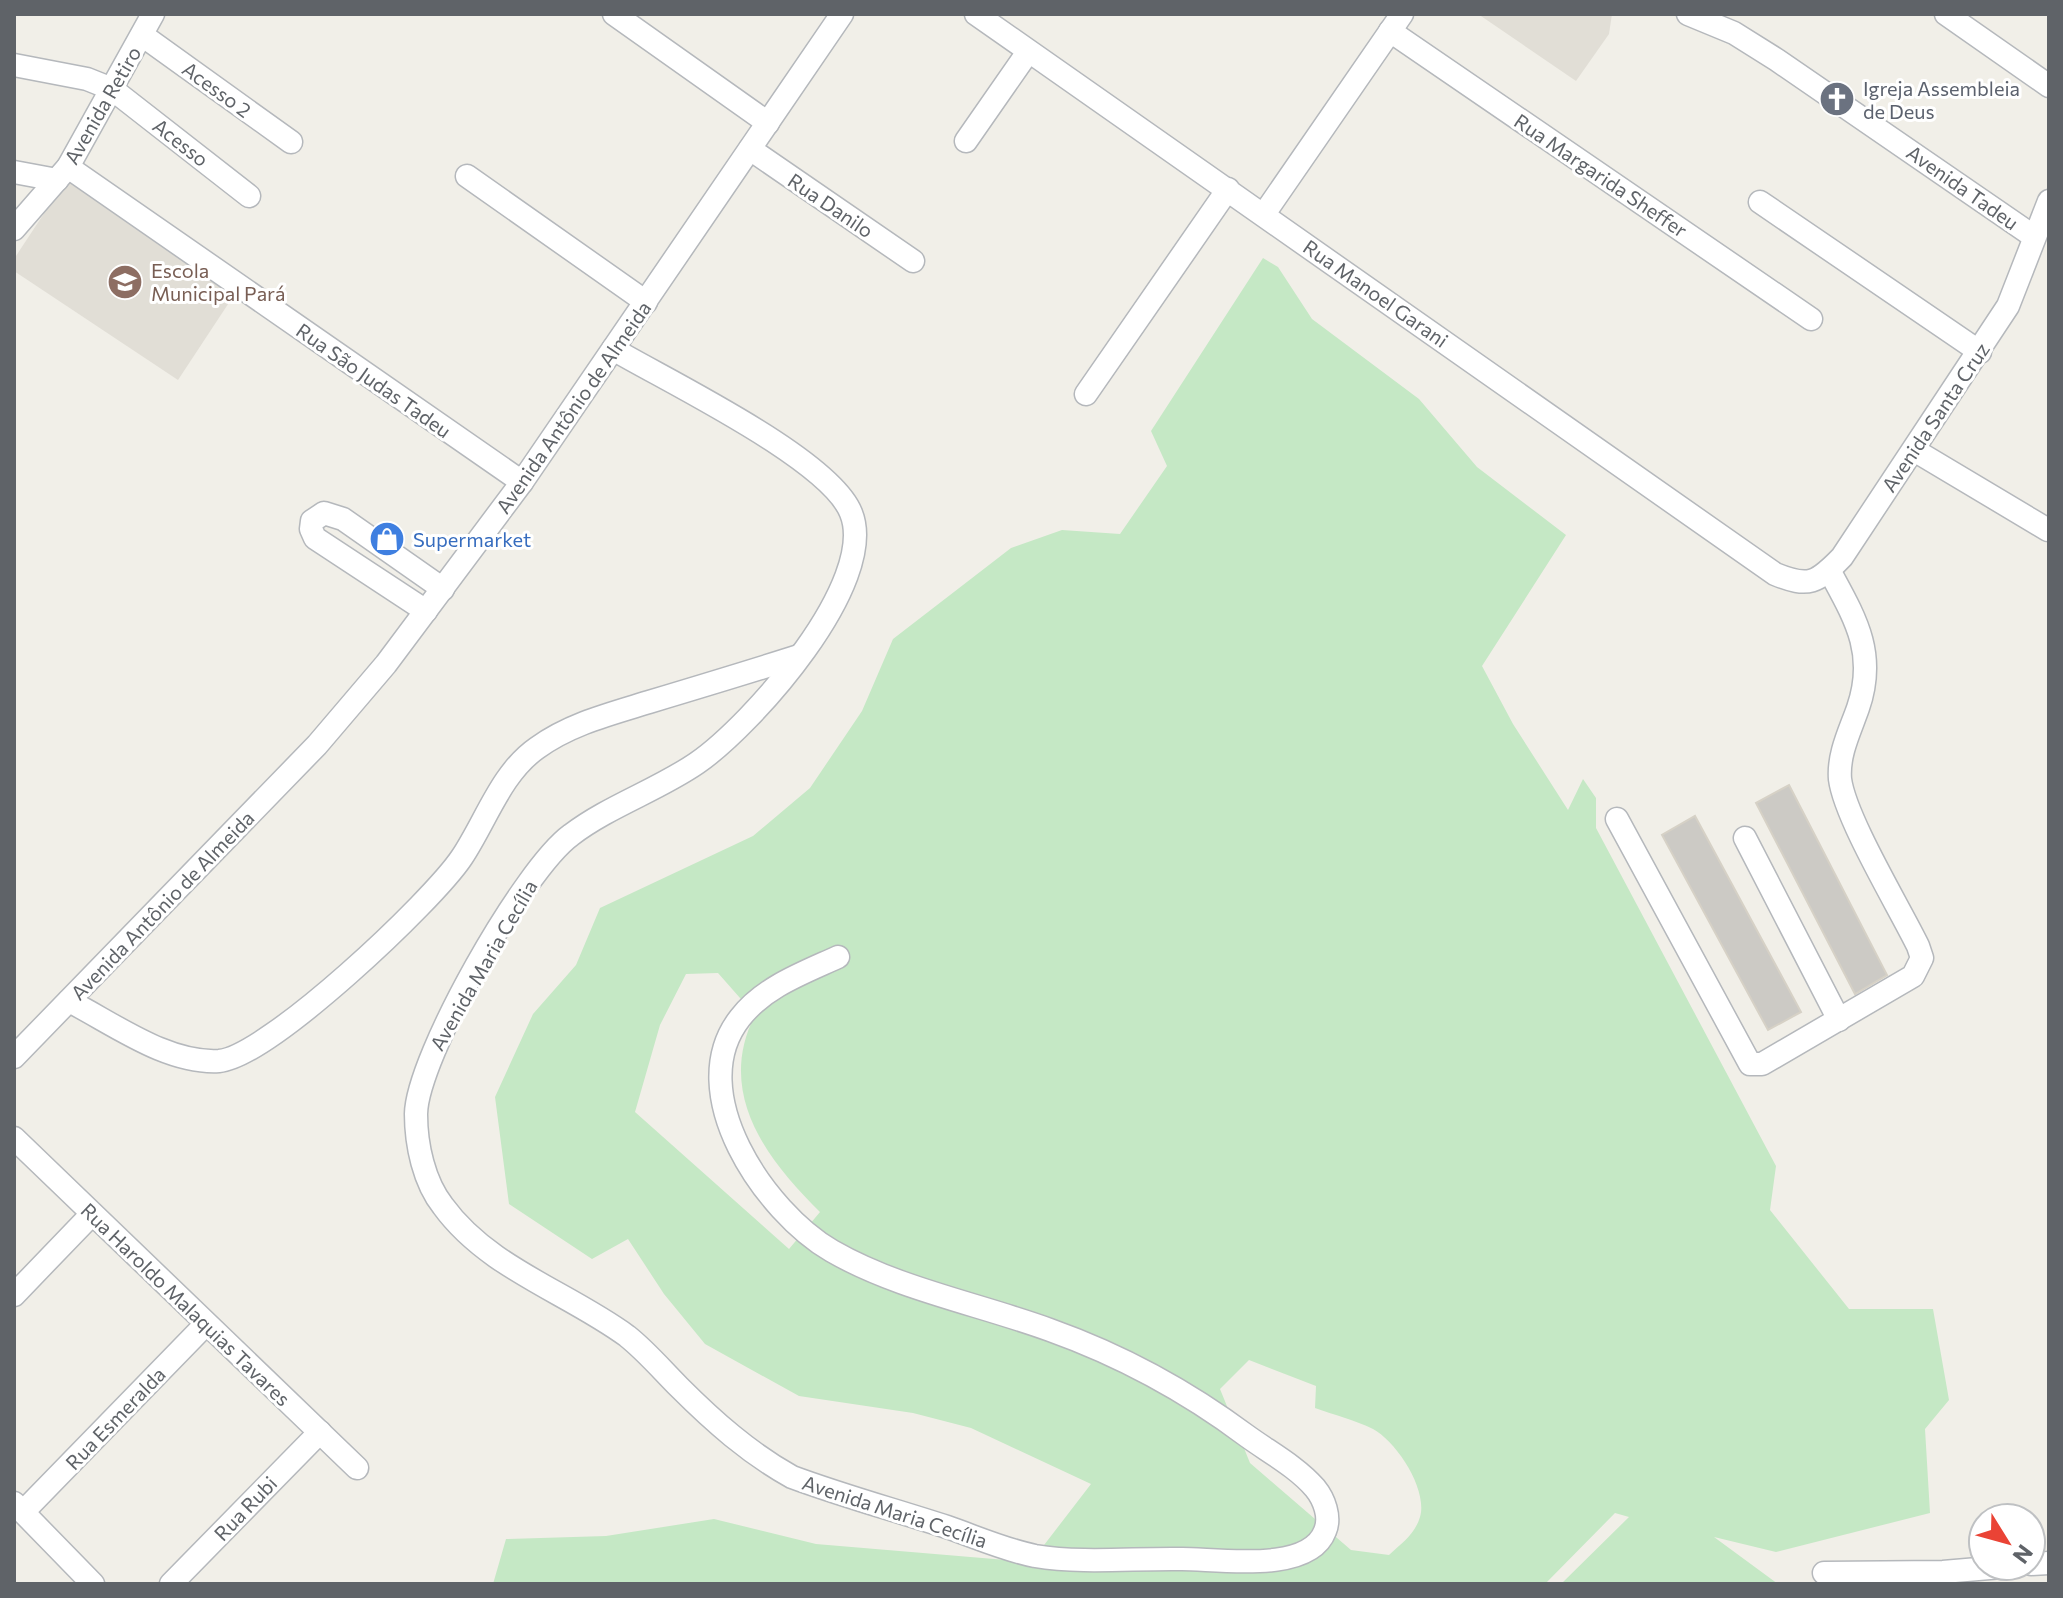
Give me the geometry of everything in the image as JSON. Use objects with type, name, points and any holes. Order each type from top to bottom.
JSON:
[{"type":"street","name":"Avenida Retiro","points":[[14,229],[62,174],[153,14]]},
{"type":"street","points":[[614,14],[768,123]]},
{"type":"street","name":"Avenida Antônio de Almeida","points":[[14,1057],[317,745],[426,611],[522,482],[842,14]]},
{"type":"street","name":"Rua Manoel Garani","points":[[976,14],[1775,574],[1799,584],[1829,570]]},
{"type":"street","name":"Avenida Tadeu","points":[[1688,14],[1734,33],[1777,60],[2033,236]]},
{"type":"street","points":[[1946,14],[2049,86]]},
{"type":"street","points":[[1264,214],[1396,22]]},
{"type":"street","name":"Rua Margarida Sheffer","points":[[1396,22],[1811,319]]},
{"type":"street","name":"Acesso 2","points":[[142,35],[291,142]]},
{"type":"street","points":[[966,141],[1028,52]]},
{"type":"street","name":"Acesso","points":[[14,65],[87,79],[112,89],[249,196]]},
{"type":"street","name":"Rua Danilo","points":[[750,149],[913,261]]},
{"type":"street","points":[[14,172],[62,174]]},
{"type":"street","name":"Rua São Judas Tadeu","points":[[62,174],[522,482]]},
{"type":"street","points":[[467,176],[646,302]]},
{"type":"street","points":[[1086,394],[1228,189]]},
{"type":"street","name":"Avenida Santa Cruz","points":[[1829,570],[1842,557],[2008,306],[2049,201]]},
{"type":"street","points":[[1760,202],[1980,352]]},
{"type":"street","name":"Avenida Maria Cecília","points":[[613,349],[789,452],[825,479],[850,509],[857,538],[849,576],[799,656],[735,732],[697,763],[571,834],[542,862],[503,923],[431,1054],[416,1112],[423,1167],[440,1204],[462,1229],[517,1270],[632,1340],[711,1419],[760,1459],[792,1477],[852,1500],[1034,1555],[1099,1562],[1180,1559],[1234,1562],[1292,1557],[1309,1551],[1323,1537],[1328,1525],[1325,1504],[1314,1487],[1224,1419],[1150,1374],[1054,1331],[862,1266],[829,1249],[790,1217],[753,1174],[735,1139],[720,1085],[725,1041],[741,1016],[774,987],[838,957]]},
{"type":"street","points":[[1914,450],[2048,530]]},
{"type":"street","points":[[426,611],[315,538],[312,521],[324,513],[343,519],[443,589]]},
{"type":"street","points":[[1617,819],[1746,1060],[1762,1064],[1907,981],[1918,969],[1922,958],[1841,784],[1844,746],[1867,673],[1863,641],[1829,570]]},
{"type":"street","points":[[69,1001],[182,1059],[222,1061],[269,1038],[426,901],[462,857],[506,781],[535,748],[582,723],[799,656]]},
{"type":"street","points":[[1745,838],[1839,1020]]},
{"type":"street","name":"Rua Haroldo Malaquias Tavares","points":[[14,1138],[357,1468]]},
{"type":"street","points":[[14,1295],[92,1214]]},
{"type":"street","name":"Rua Esmeralda","points":[[18,1508],[206,1324]]},
{"type":"street","name":"Rua Rubi","points":[[171,1584],[320,1432]]},
{"type":"street","points":[[18,1508],[93,1584]]},
{"type":"street","points":[[1824,1573],[1867,1579],[1967,1570]]},
{"type":"shaded area","points":[[1478,14],[1612,14],[1609,34],[1576,81]]},
{"type":"shaded area","name":"Escola Municipal Pará","points":[[66,180],[236,292],[178,380],[14,271],[14,259]]},
{"type":"green space","points":[[1263,258],[1278,267],[1312,319],[1419,399],[1477,467],[1566,535],[1482,666],[1513,724],[1568,810],[1583,779],[1596,798],[1596,828],[1776,1166],[1770,1210],[1849,1309],[1933,1309],[1949,1400],[1925,1429],[1930,1513],[1776,1552],[1714,1537],[1778,1584],[1561,1584],[1629,1517],[1615,1513],[1545,1584],[493,1584],[506,1539],[606,1536],[714,1519],[816,1544],[1031,1562],[1091,1484],[971,1428],[913,1413],[799,1396],[705,1344],[664,1294],[628,1239],[592,1259],[509,1204],[495,1097],[533,1014],[576,965],[600,908],[753,836],[810,788],[862,711],[893,639],[1011,548],[1062,530],[1120,534],[1167,466],[1151,431]],"holes":[[[718,973],[755,1015],[744,1043],[741,1071],[744,1097],[752,1122],[781,1169],[820,1212],[789,1249],[635,1112],[660,1025],[686,974]],[[1249,1360],[1316,1386],[1315,1408],[1373,1429],[1401,1455],[1419,1494],[1420,1517],[1411,1533],[1389,1555],[1351,1550],[1250,1463],[1220,1389]]]},
{"type":"building","points":[[1789,785],[1887,975],[1855,994],[1756,803]]},
{"type":"building","points":[[1695,816],[1801,1012],[1768,1030],[1662,835]]},
{"type":"place","name":"Igreja Assembleia de Deus","points":[[1837,99]]},
{"type":"place","name":"Escola Municipal Pará","points":[[125,282]]},
{"type":"place","name":"Supermarket","points":[[387,539]]}]
